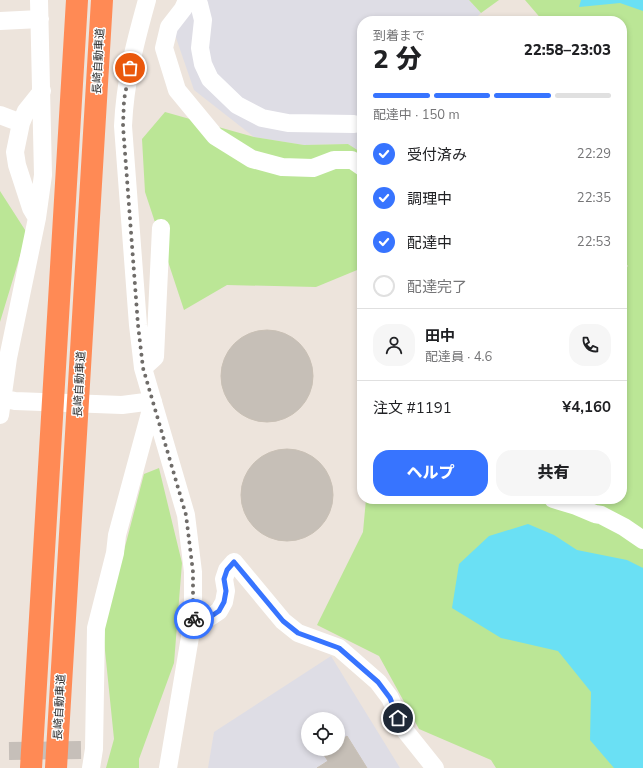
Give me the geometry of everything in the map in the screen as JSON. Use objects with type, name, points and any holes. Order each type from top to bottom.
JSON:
[{"type":"highway","points":[[31,768],[77,0]]},
{"type":"highway","name":"長崎自動車道","points":[[56,768],[102,0]]},
{"type":"street","points":[[39,0],[43,175],[37,218],[8,358],[5,404],[122,405],[153,401]]},
{"type":"street","points":[[147,0],[132,53],[124,100],[123,126],[138,325],[143,368],[186,515],[193,572],[193,619],[168,768]]},
{"type":"street","points":[[187,0],[169,27],[164,48],[177,90],[216,136],[252,159],[282,167],[313,168],[334,160],[352,160],[357,164]]},
{"type":"street","points":[[195,0],[199,4],[203,20],[200,48],[203,64],[210,79],[237,105],[262,118],[288,123],[354,124]]},
{"type":"street","points":[[0,21],[40,18]]},
{"type":"street","points":[[37,218],[31,208],[17,165],[15,152],[21,123],[26,111],[42,91]]},
{"type":"street","points":[[0,115],[21,123]]},
{"type":"street","points":[[143,368],[155,357],[161,228]]},
{"type":"street","points":[[91,768],[88,750],[96,628],[115,553],[117,535],[153,401]]},
{"type":"street","points":[[569,504],[601,515],[624,527],[643,540]]},
{"type":"street","points":[[193,619],[210,617],[219,611],[224,602],[226,591],[224,579],[227,570],[234,562],[283,621],[298,633],[339,648],[378,682],[390,698],[403,728],[435,768]]},
{"type":"shaded area","points":[[198,0],[469,0],[481,13],[478,16],[357,16],[357,150],[348,144],[304,145],[254,137],[194,90],[174,32]]},
{"type":"shaded area","points":[[331,656],[400,768],[208,768],[214,732]]},
{"type":"green space","points":[[469,0],[499,0],[481,13]]},
{"type":"green space","points":[[525,0],[643,0],[643,768],[496,768],[491,760],[419,729],[379,656],[317,625],[363,532],[366,504],[627,504],[627,16],[539,16]]},
{"type":"green space","points":[[165,112],[254,137],[304,145],[348,144],[357,150],[357,270],[316,287],[227,285],[184,310],[145,192],[142,139]]},
{"type":"green space","points":[[0,191],[27,233],[0,322]]},
{"type":"green space","points":[[159,468],[182,563],[174,663],[139,759],[139,768],[106,768],[114,739],[103,631],[144,474]]},
{"type":"water","points":[[581,0],[643,0],[643,11],[620,3],[579,7]]},
{"type":"water","points":[[528,524],[554,535],[577,550],[627,560],[643,568],[643,768],[614,768],[590,740],[591,692],[558,651],[501,638],[452,608],[459,564],[489,536]]},
{"type":"building","points":[[267,330],[285,333],[300,343],[310,358],[313,376],[310,394],[300,409],[285,419],[267,422],[249,419],[234,409],[224,394],[221,376],[224,358],[234,343],[249,333]]},
{"type":"building","points":[[287,449],[305,452],[320,462],[330,477],[333,495],[330,513],[320,528],[305,538],[287,541],[269,538],[254,528],[244,513],[241,495],[244,477],[254,462],[269,452]]},
{"type":"building","points":[[347,736],[367,768],[317,768],[328,761],[325,756],[345,756],[345,737]]},
{"type":"tunnel","points":[[9,751],[81,750]]},
{"type":"way so far","points":[[130,68],[124,100],[123,126],[138,325],[143,368],[186,515],[193,572],[194,619]]},
{"type":"route","points":[[194,619],[210,617],[219,611],[224,602],[226,591],[224,579],[227,570],[234,562],[283,621],[298,633],[339,648],[378,682],[390,698],[398,718]]}]
